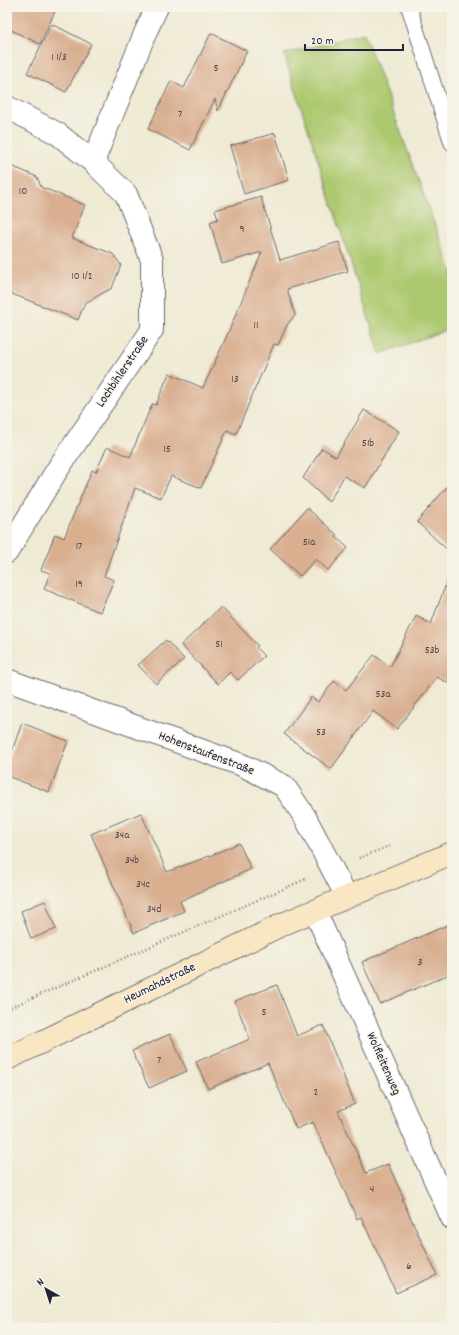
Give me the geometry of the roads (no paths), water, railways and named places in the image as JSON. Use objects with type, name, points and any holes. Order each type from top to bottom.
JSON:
[{"type":"main road","points":[[314,911],[452,853]]},
{"type":"main road","name":"Heumahdstraße","points":[[7,1059],[283,924],[314,911]]},
{"type":"street","points":[[93,162],[157,7]]},
{"type":"street","name":"Lochbihlerstraße","points":[[7,108],[58,134],[93,162],[126,194],[152,260],[152,330],[57,470],[7,552]]},
{"type":"street","name":"Hohenstaufenstraße","points":[[7,680],[242,765],[284,786],[305,817],[348,897]]},
{"type":"street","name":"Wolfleitenweg","points":[[314,911],[452,1218]]},
{"type":"lane","points":[[409,7],[452,143]]}]
